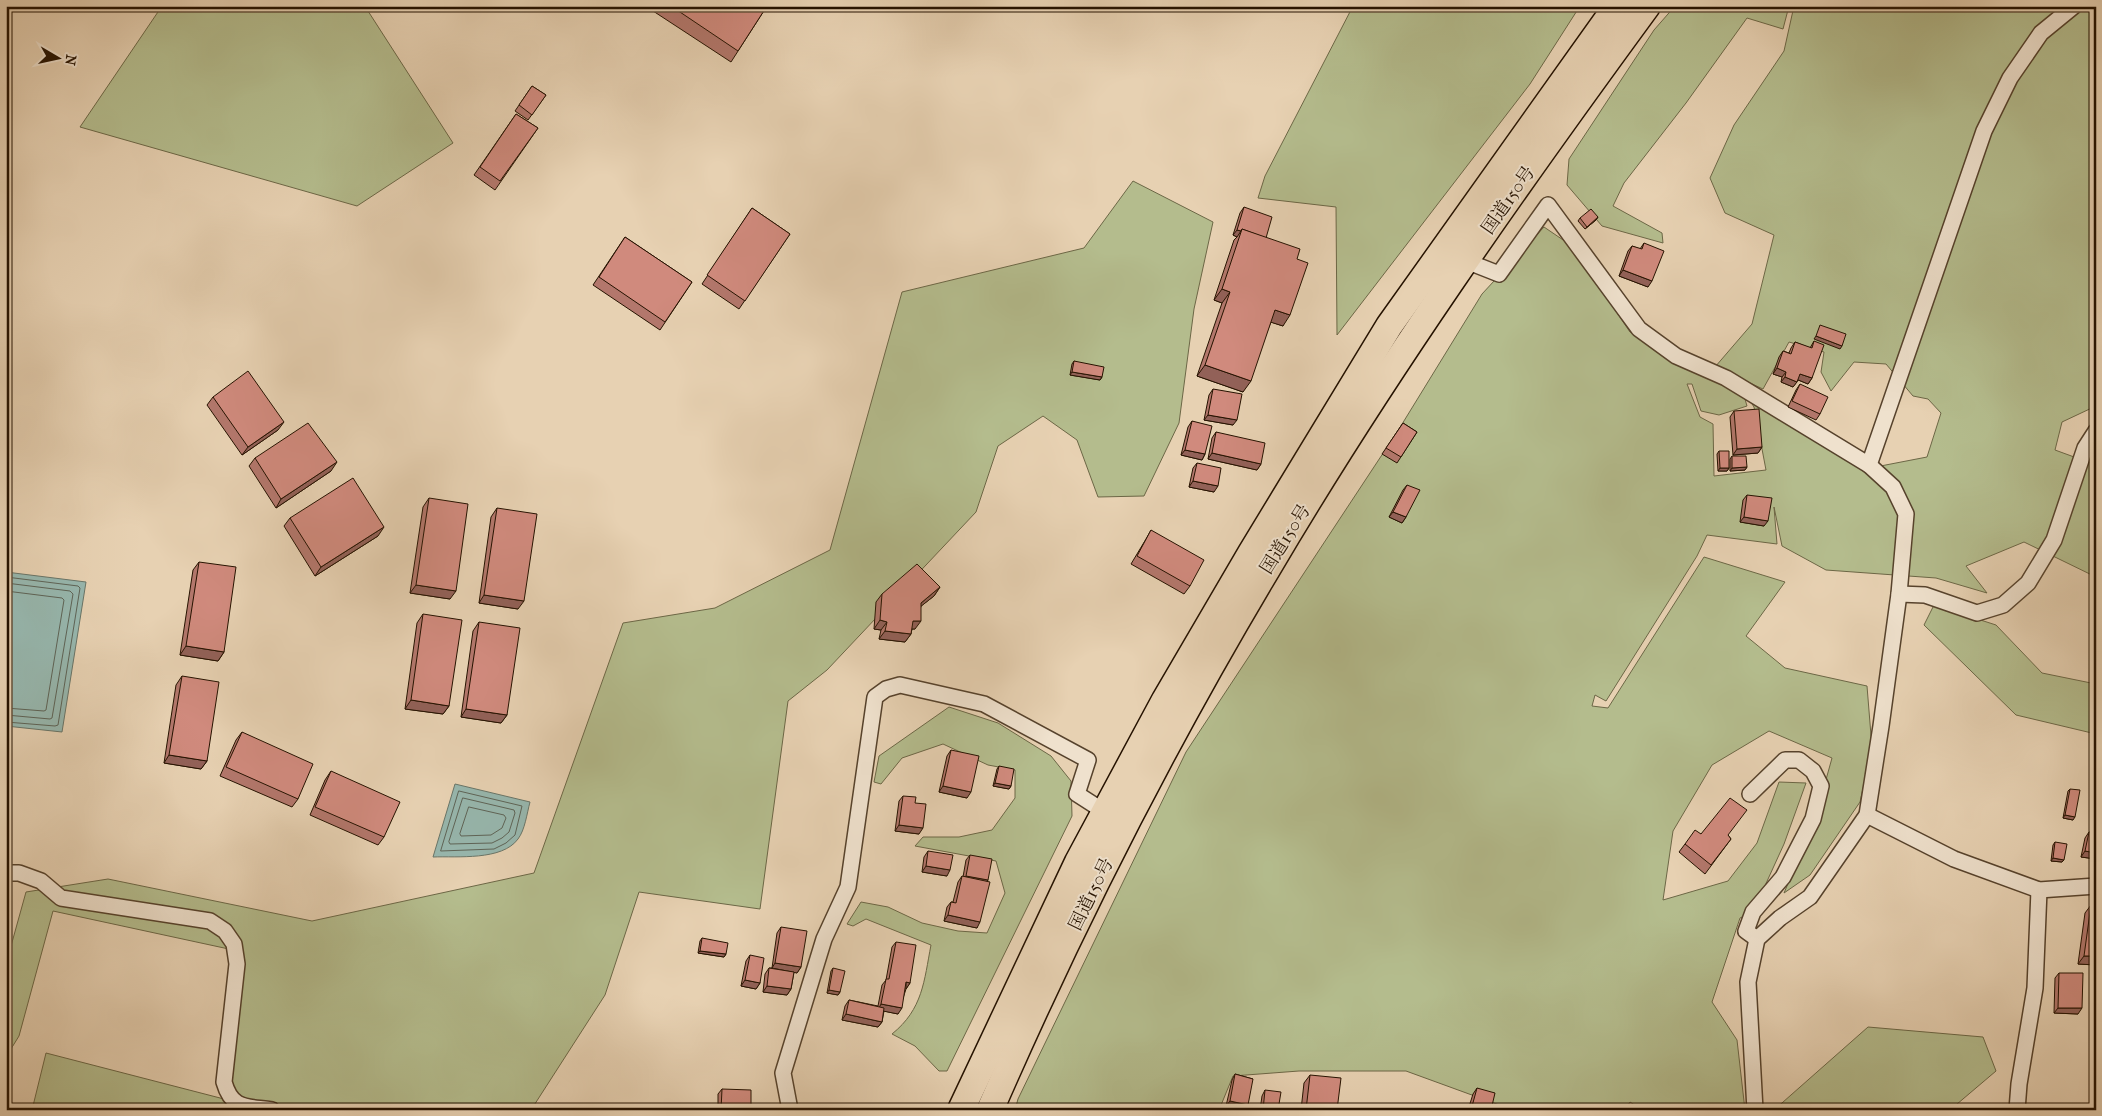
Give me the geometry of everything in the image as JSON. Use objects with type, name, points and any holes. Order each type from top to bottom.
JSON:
[{"type":"highway","name":"国道150号","points":[[960,1110],[1078,862],[1165,700],[1236,579],[1389,326],[1617,6]]},
{"type":"highway","name":"国道150号","points":[[990,1110],[1100,872],[1187,708],[1267,568],[1364,412],[1466,261],[1558,128],[1647,6]]},
{"type":"street","points":[[1870,464],[1984,131],[2010,78],[2041,33],[2074,6]]},
{"type":"street","points":[[1466,261],[1499,274],[1548,205],[1639,329],[1676,356],[1726,378],[1870,464],[1893,487],[1906,514],[1899,594],[1867,815],[1810,897],[1780,918],[1757,939],[1748,982],[1755,1110]]},
{"type":"street","points":[[1899,594],[1925,594],[1977,613],[2003,605],[2028,583],[2054,540],[2086,448],[2096,431]]},
{"type":"street","points":[[790,1110],[784,1073],[824,939],[848,887],[875,697],[886,689],[900,685],[984,704],[1088,760],[1077,794],[1105,812]]},
{"type":"street","points":[[1750,794],[1785,760],[1800,760],[1813,771],[1821,786],[1813,819],[1783,877],[1753,912],[1746,931],[1757,939]]},
{"type":"street","points":[[1867,815],[1954,859],[2039,890],[2096,886]]},
{"type":"street","points":[[6,873],[18,873],[41,881],[61,898],[210,921],[225,931],[234,944],[237,964],[224,1082],[228,1096],[239,1104],[272,1110]]},
{"type":"street","points":[[2017,1110],[2019,1084],[2035,988],[2039,890]]},
{"type":"green space","points":[[162,6],[371,6],[368,11],[453,143],[357,206],[80,127]]},
{"type":"green space","points":[[1353,6],[1580,6],[1530,84],[1337,335],[1336,207],[1258,198],[1265,176]]},
{"type":"green space","points":[[1675,6],[1789,6],[1783,29],[1747,18],[1686,103],[1624,183],[1613,206],[1662,233],[1663,243],[1602,226],[1567,185],[1569,159],[1654,30]]},
{"type":"green space","points":[[1794,6],[2096,6],[2096,406],[2062,422],[2055,450],[2096,465],[2096,577],[2024,542],[1966,566],[1987,593],[1936,578],[1826,570],[1782,546],[1774,507],[1777,544],[1707,535],[1697,556],[1606,701],[1595,695],[1592,706],[1608,708],[1704,557],[1785,582],[1746,636],[1785,668],[1867,686],[1872,748],[1860,802],[1810,875],[1784,893],[1814,823],[1832,758],[1769,731],[1712,765],[1673,831],[1663,900],[1728,881],[1757,843],[1779,782],[1806,783],[1784,844],[1753,912],[1740,918],[1712,1002],[1737,1040],[1745,1110],[1642,1110],[1630,1102],[1625,1110],[1513,1110],[1406,1071],[1299,1071],[1233,1076],[1219,1110],[1015,1110],[1018,1099],[1186,752],[1399,429],[1482,294],[1544,227],[1572,246],[1630,332],[1742,389],[1747,406],[1719,415],[1701,411],[1692,384],[1687,384],[1700,417],[1713,424],[1714,476],[1766,470],[1754,407],[1747,396],[1865,469],[1927,457],[1941,413],[1928,399],[1913,396],[1886,364],[1854,362],[1831,391],[1821,372],[1824,352],[1789,342],[1763,389],[1715,367],[1752,324],[1774,235],[1725,213],[1710,178],[1734,125],[1784,51]]},
{"type":"green space","points":[[1133,181],[1213,222],[1194,309],[1179,423],[1144,496],[1098,497],[1077,440],[1043,416],[998,446],[976,512],[827,670],[788,701],[760,909],[639,892],[605,995],[531,1110],[32,1110],[46,1053],[224,1099],[238,951],[53,911],[19,1036],[6,1057],[6,964],[26,892],[108,879],[312,921],[534,873],[623,623],[715,608],[830,550],[902,292],[1084,248]]},
{"type":"green space","points":[[1934,605],[1996,625],[2042,673],[2096,684],[2096,734],[2016,715],[1924,625]]},
{"type":"green space","points":[[949,707],[998,723],[1051,756],[1071,781],[1072,816],[947,1071],[939,1071],[915,1046],[892,1034],[910,1015],[916,1004],[924,982],[931,945],[866,919],[853,926],[847,924],[861,902],[888,907],[922,923],[958,931],[987,933],[1005,893],[996,861],[915,846],[923,837],[959,837],[992,830],[1015,798],[1015,770],[988,765],[943,744],[902,758],[881,784],[874,782],[879,756]]},
{"type":"green space","points":[[1868,1027],[1983,1037],[1996,1071],[1950,1110],[1774,1110]]},
{"type":"water","points":[[6,572],[86,582],[62,732],[6,726]]},
{"type":"water","points":[[455,784],[530,802],[524,826],[518,839],[511,846],[490,854],[466,857],[433,857]]},
{"type":"building","points":[[671,6],[767,6],[738,51]]},
{"type":"building","points":[[532,86],[546,95],[532,115],[519,105]]},
{"type":"building","points":[[516,114],[538,128],[500,181],[480,167]]},
{"type":"building","points":[[1244,207],[1272,217],[1266,238],[1242,229],[1241,231],[1237,230]]},
{"type":"building","points":[[752,208],[790,234],[745,301],[707,275]]},
{"type":"building","points":[[1591,209],[1598,217],[1587,227],[1580,218]]},
{"type":"building","points":[[1242,229],[1300,249],[1297,259],[1308,263],[1290,315],[1275,310],[1251,381],[1205,365],[1230,292],[1222,289]]},
{"type":"building","points":[[625,237],[692,282],[665,322],[599,277]]},
{"type":"building","points":[[1644,243],[1664,251],[1652,281],[1623,270],[1632,246],[1642,249]]},
{"type":"building","points":[[1820,325],[1846,334],[1842,346],[1816,336]]},
{"type":"building","points":[[1814,341],[1824,345],[1812,378],[1800,374],[1797,382],[1785,377],[1786,372],[1777,368],[1783,351],[1791,354],[1795,342],[1812,348]]},
{"type":"building","points":[[1074,361],[1104,367],[1102,377],[1072,372]]},
{"type":"building","points":[[248,371],[284,422],[248,447],[213,397]]},
{"type":"building","points":[[1800,384],[1828,397],[1820,414],[1792,401]]},
{"type":"building","points":[[1213,389],[1242,394],[1237,420],[1208,415]]},
{"type":"building","points":[[1759,409],[1762,447],[1737,449],[1734,411]]},
{"type":"building","points":[[1192,421],[1212,426],[1205,454],[1185,450]]},
{"type":"building","points":[[308,423],[337,462],[281,499],[255,458]]},
{"type":"building","points":[[1403,423],[1417,432],[1401,457],[1386,448]]},
{"type":"building","points":[[1216,432],[1265,443],[1261,464],[1212,453]]},
{"type":"building","points":[[1719,451],[1729,451],[1729,468],[1720,468]]},
{"type":"building","points":[[1732,456],[1746,456],[1747,467],[1732,468]]},
{"type":"building","points":[[1197,463],[1221,468],[1218,486],[1193,481]]},
{"type":"building","points":[[353,478],[384,527],[321,567],[290,518]]},
{"type":"building","points":[[1407,485],[1420,490],[1406,517],[1393,512]]},
{"type":"building","points":[[1747,495],[1772,498],[1768,521],[1744,517]]},
{"type":"building","points":[[429,498],[468,504],[456,591],[416,585]]},
{"type":"building","points":[[497,508],[537,514],[524,601],[484,595]]},
{"type":"building","points":[[1151,530],[1204,560],[1190,586],[1137,556]]},
{"type":"building","points":[[199,562],[236,567],[224,652],[186,646]]},
{"type":"building","points":[[917,564],[940,587],[921,603],[921,621],[913,621],[911,634],[885,631],[887,622],[880,620],[882,594]]},
{"type":"building","points":[[423,614],[462,620],[449,706],[411,700]]},
{"type":"building","points":[[479,622],[520,628],[507,715],[466,709]]},
{"type":"building","points":[[182,676],[219,682],[207,761],[169,755]]},
{"type":"building","points":[[242,732],[313,764],[298,799],[226,767]]},
{"type":"building","points":[[951,750],[979,756],[971,792],[943,786]]},
{"type":"building","points":[[999,766],[1014,769],[1011,786],[995,783]]},
{"type":"building","points":[[331,771],[400,802],[384,837],[315,807]]},
{"type":"building","points":[[2070,789],[2080,790],[2075,817],[2065,815]]},
{"type":"building","points":[[903,796],[916,797],[915,803],[926,804],[923,828],[899,825]]},
{"type":"building","points":[[1730,798],[1747,810],[1728,835],[1731,839],[1711,865],[1685,844],[1695,830],[1701,834]]},
{"type":"building","points":[[2089,832],[2096,834],[2096,853],[2085,851]]},
{"type":"building","points":[[2055,842],[2067,844],[2064,860],[2053,858]]},
{"type":"building","points":[[928,851],[953,855],[950,870],[926,866]]},
{"type":"building","points":[[970,855],[992,859],[988,880],[966,876]]},
{"type":"building","points":[[962,876],[990,882],[980,922],[948,915],[951,902],[956,903]]},
{"type":"building","points":[[2091,905],[2096,905],[2096,956],[2084,956]]},
{"type":"building","points":[[781,927],[807,931],[801,967],[775,963]]},
{"type":"building","points":[[702,938],[728,943],[726,954],[700,951]]},
{"type":"building","points":[[896,942],[916,945],[910,983],[906,982],[902,1008],[881,1004],[886,979],[889,979]]},
{"type":"building","points":[[750,955],[764,958],[760,983],[745,980]]},
{"type":"building","points":[[769,968],[794,972],[791,989],[767,986]]},
{"type":"building","points":[[833,968],[845,971],[840,992],[829,990]]},
{"type":"building","points":[[2059,973],[2083,973],[2082,1008],[2058,1008]]},
{"type":"building","points":[[849,1000],[884,1008],[882,1022],[846,1014]]},
{"type":"building","points":[[1235,1074],[1253,1079],[1248,1105],[1230,1101]]},
{"type":"building","points":[[1310,1075],[1341,1078],[1337,1110],[1306,1110]]},
{"type":"building","points":[[1477,1088],[1495,1093],[1491,1110],[1471,1110]]},
{"type":"building","points":[[722,1089],[751,1090],[751,1110],[721,1110]]},
{"type":"building","points":[[1265,1090],[1281,1092],[1278,1110],[1263,1110]]}]
